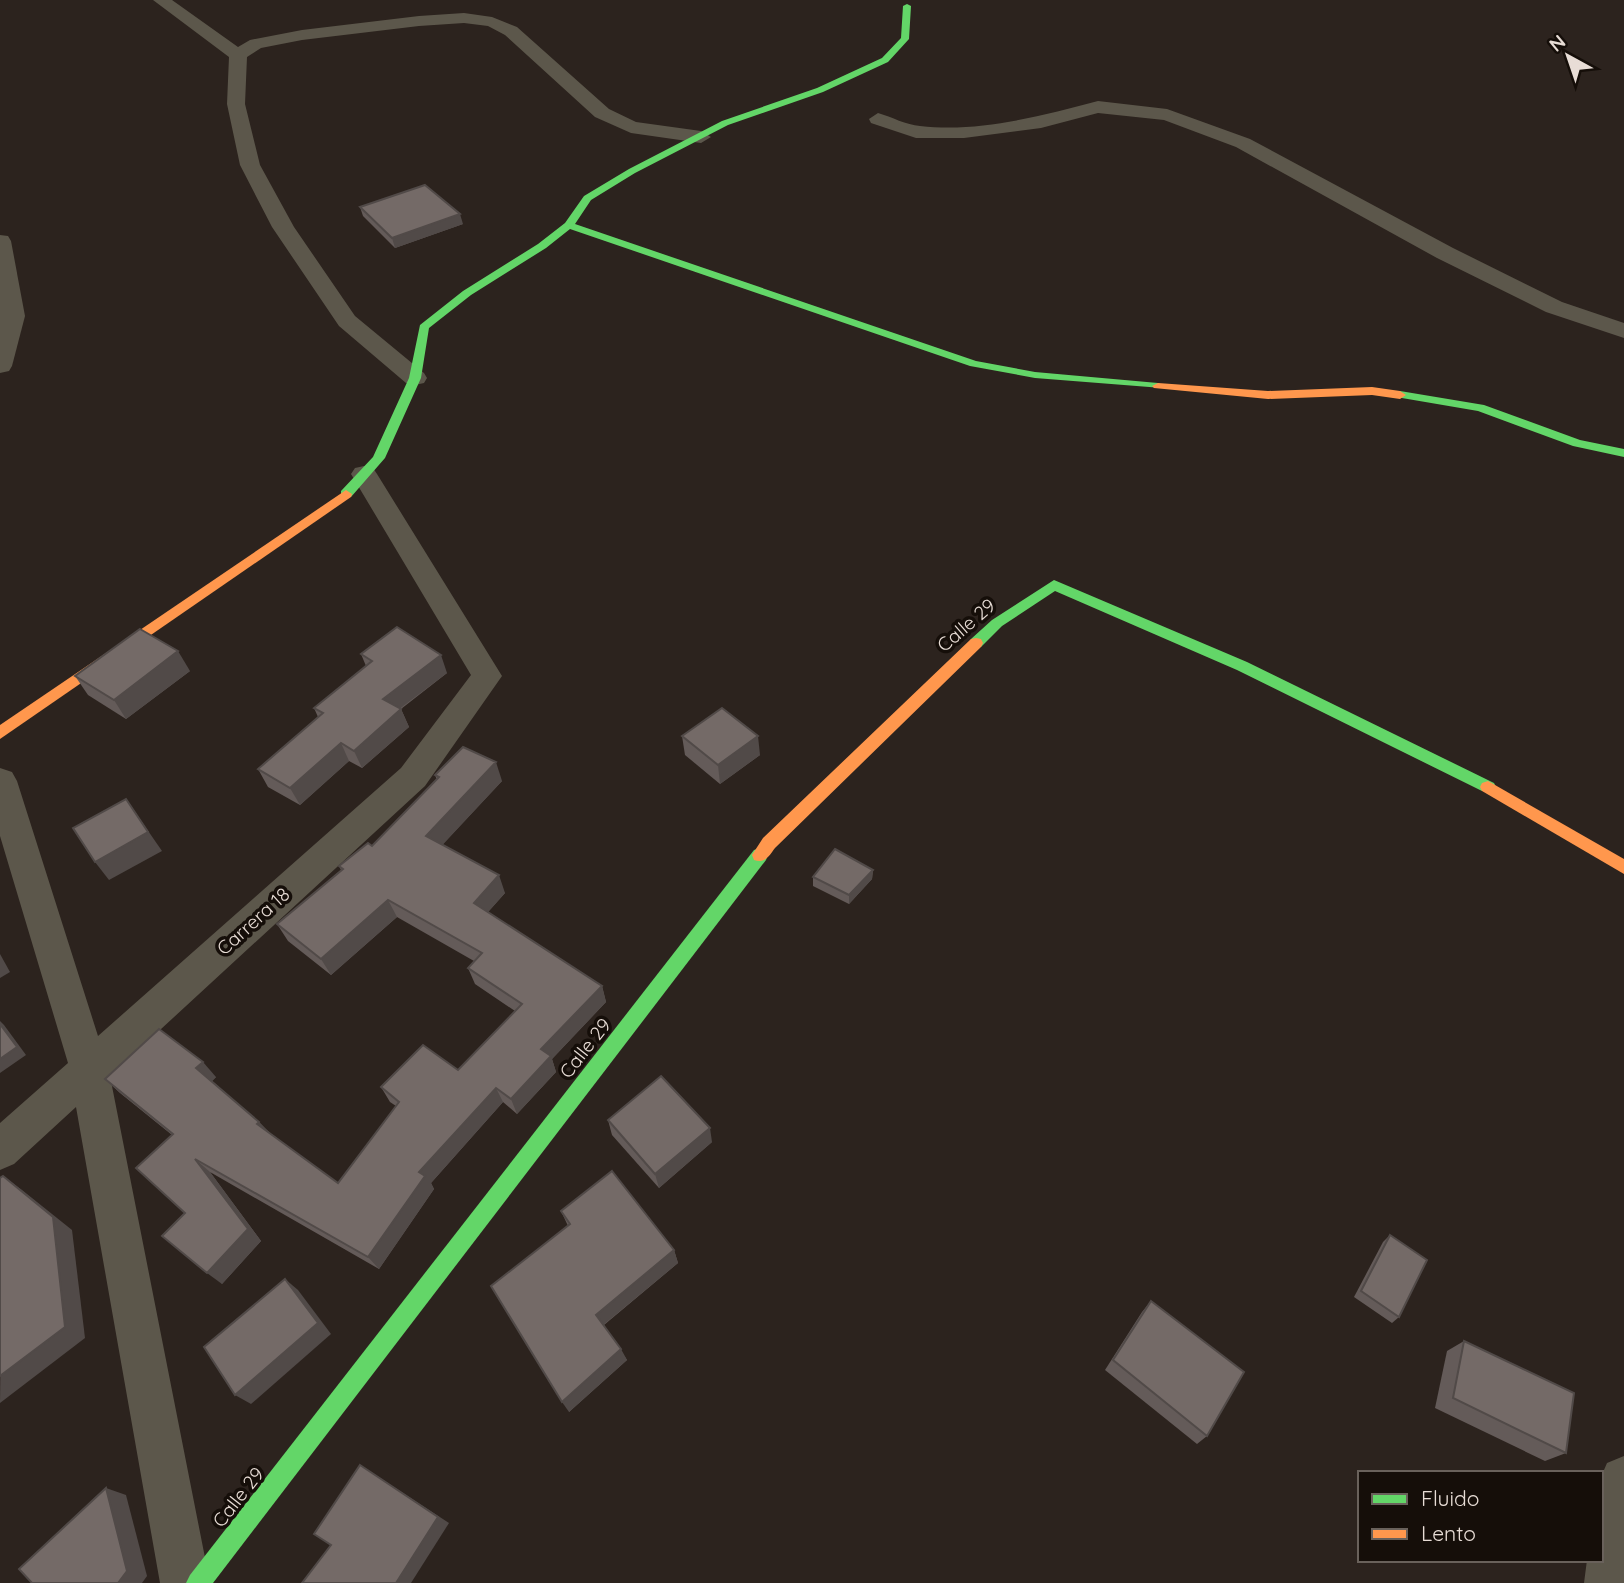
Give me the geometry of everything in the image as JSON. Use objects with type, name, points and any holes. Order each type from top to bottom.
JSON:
[{"type":"street","points":[[161,0],[238,55]]},
{"type":"street","points":[[0,733],[344,496],[379,458],[415,378],[424,327],[467,293],[542,246],[569,225],[587,198],[632,171],[725,123],[820,90],[885,60],[905,39],[907,6]]},
{"type":"street","points":[[238,55],[256,44],[302,35],[419,21],[464,18],[492,22],[510,30],[602,113],[631,127],[701,137]]},
{"type":"street","points":[[238,55],[236,104],[250,164],[283,227],[347,321],[415,378]]},
{"type":"street","points":[[878,119],[916,132],[964,132],[1041,122],[1098,107],[1167,115],[1243,143],[1469,265],[1554,307],[1624,331]]},
{"type":"street","points":[[569,225],[974,364],[1035,375],[1268,395],[1373,391],[1480,408],[1577,443],[1624,453]]},
{"type":"street","points":[[0,241],[13,317],[0,366]]},
{"type":"street","name":"Carrera 18","points":[[0,1150],[413,777],[487,676],[364,474]]},
{"type":"street","name":"Calle 29","points":[[198,1583],[769,843],[997,622],[1054,585],[1241,666],[1476,780],[1624,867]]},
{"type":"street","points":[[0,781],[89,1068],[185,1583]]},
{"type":"street","points":[[1609,1583],[1624,1480]]},
{"type":"building","points":[[425,185],[460,214],[392,238],[360,207]]},
{"type":"building","points":[[397,627],[441,655],[383,699],[401,709],[354,751],[341,743],[290,788],[258,769],[323,713],[314,708],[372,661],[361,654]]},
{"type":"building","points":[[140,629],[178,651],[114,700],[75,676]]},
{"type":"building","points":[[722,708],[758,736],[718,765],[682,736]]},
{"type":"building","points":[[463,747],[496,762],[426,836],[499,875],[474,903],[602,986],[541,1049],[551,1056],[511,1099],[496,1088],[419,1172],[425,1176],[368,1257],[195,1159],[248,1229],[207,1273],[162,1236],[185,1213],[136,1168],[173,1134],[105,1079],[159,1029],[203,1062],[196,1068],[259,1122],[257,1124],[338,1183],[399,1102],[381,1087],[423,1045],[458,1070],[522,1004],[468,968],[482,953],[388,900],[321,959],[277,924],[343,869],[339,866],[368,843],[372,846],[439,777],[435,775]]},
{"type":"building","points":[[126,799],[148,832],[95,862],[73,828]]},
{"type":"building","points":[[835,849],[873,870],[849,895],[813,877]]},
{"type":"building","points":[[0,1024],[17,1047],[0,1059]]},
{"type":"building","points":[[661,1076],[710,1128],[655,1174],[608,1120]]},
{"type":"building","points":[[612,1171],[674,1250],[596,1315],[621,1349],[562,1402],[491,1286],[570,1224],[561,1211]]},
{"type":"building","points":[[3,1176],[53,1217],[65,1327],[0,1376],[0,1178]]},
{"type":"building","points":[[1390,1235],[1427,1260],[1399,1317],[1361,1291]]},
{"type":"building","points":[[285,1279],[318,1323],[235,1395],[204,1347]]},
{"type":"building","points":[[1151,1301],[1244,1372],[1207,1436],[1113,1360]]},
{"type":"building","points":[[1464,1341],[1574,1393],[1566,1453],[1453,1398]]},
{"type":"building","points":[[360,1465],[438,1517],[396,1583],[302,1583],[331,1545],[314,1534]]},
{"type":"building","points":[[106,1488],[127,1571],[118,1583],[32,1583],[19,1569]]},
{"type":"traffic: fast","points":[[346,494],[379,458],[415,378],[424,327],[467,293],[542,246],[569,225],[587,198],[632,171],[725,123],[820,90],[885,60],[905,39],[907,6]]},
{"type":"traffic: fast","points":[[569,225],[974,364],[1035,375],[1158,386]]},
{"type":"traffic: fast","points":[[1400,395],[1480,408],[1577,443],[1624,453]]},
{"type":"traffic: fast","points":[[976,643],[997,623],[1054,585],[1242,666],[1488,787]]},
{"type":"traffic: fast","points":[[198,1583],[760,855]]},
{"type":"traffic: slow","points":[[1158,386],[1268,395],[1372,391],[1400,395]]},
{"type":"traffic: slow","points":[[0,733],[346,494]]},
{"type":"traffic: slow","points":[[760,855],[769,843],[976,643]]},
{"type":"traffic: slow","points":[[1488,787],[1624,867]]}]
